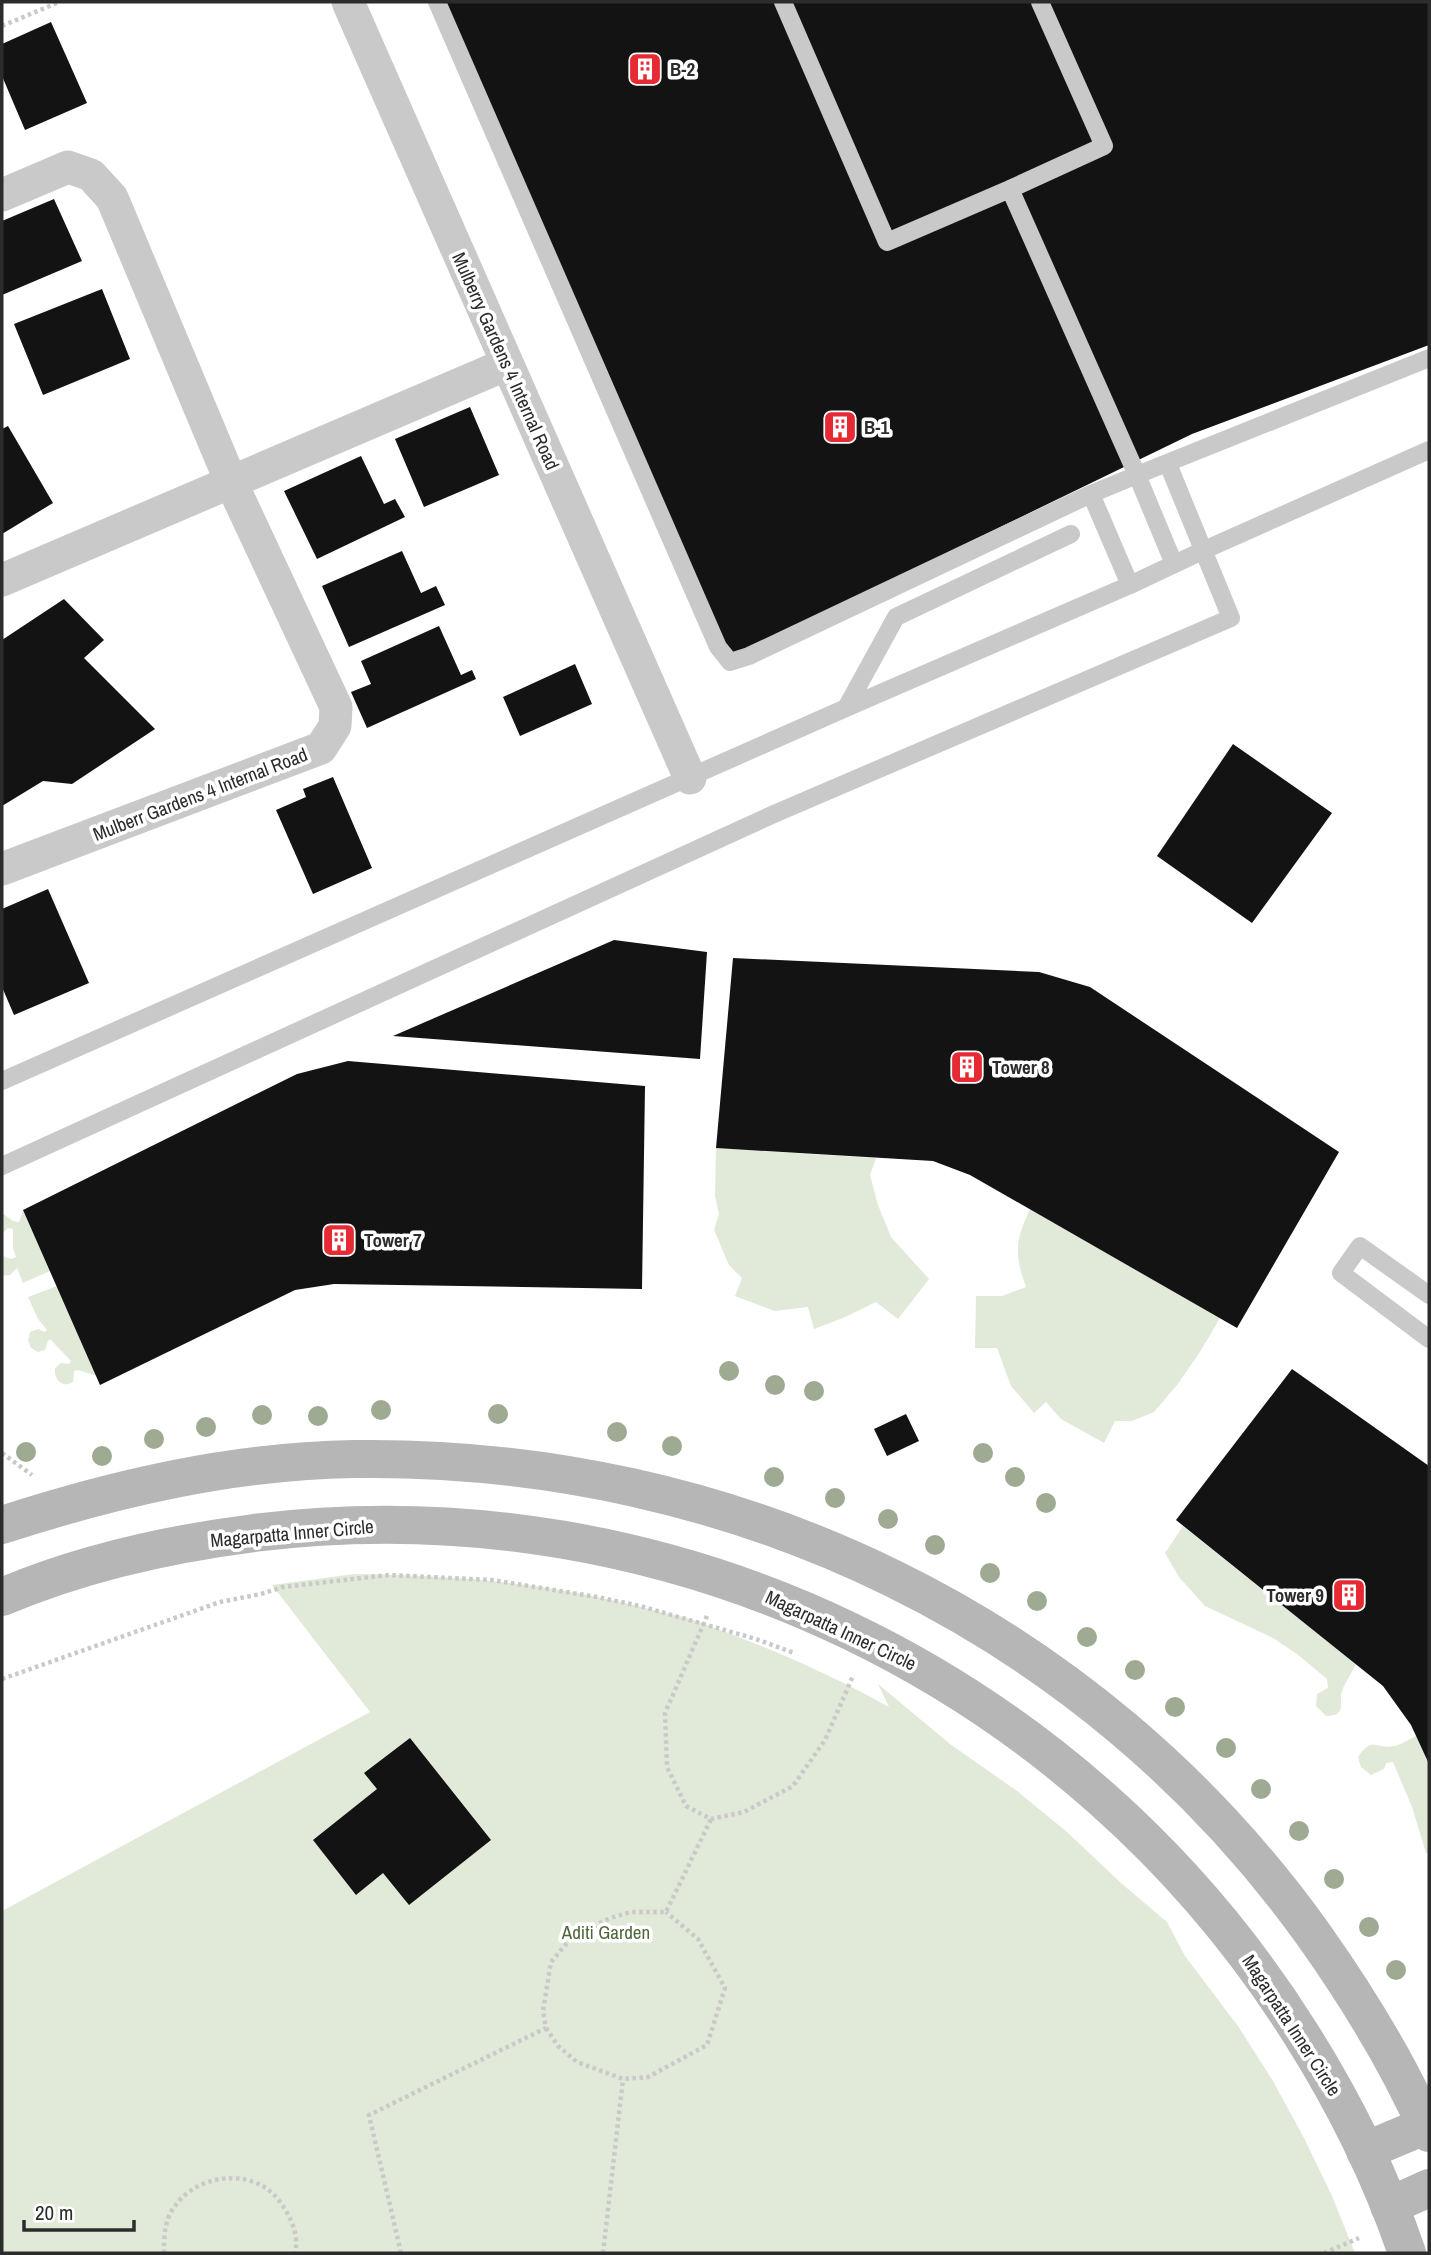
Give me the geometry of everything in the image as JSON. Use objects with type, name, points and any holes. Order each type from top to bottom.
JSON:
[{"type":"street","name":"Mulberry Gardens 4 Internal Road","points":[[348,2],[690,778]]},
{"type":"street","name":"Mulberr Gardens 4 Internal Road","points":[[2,195],[68,167],[91,175],[112,198],[230,482],[336,707],[335,726],[321,748],[2,869]]},
{"type":"street","points":[[2,580],[507,364]]},
{"type":"street","points":[[2,1525],[137,1486],[207,1473],[326,1461],[422,1460],[494,1464],[635,1486],[762,1523],[840,1553],[968,1619],[1029,1657],[1087,1699],[1195,1795],[1244,1847],[1333,1961],[1371,2022],[1428,2127],[1365,2151]]},
{"type":"street","name":"Magarpatta Inner Circle","points":[[2,1595],[86,1567],[231,1536],[352,1525],[420,1525],[488,1529],[555,1538],[648,1557],[751,1588],[876,1643],[935,1676],[1025,1736],[1099,1795],[1168,1861],[1195,1891],[1239,1943],[1279,1998],[1315,2056],[1365,2151],[1406,2253]]},
{"type":"street","points":[[1389,2206],[1429,2188]]},
{"type":"lane","points":[[437,2],[718,647],[730,662],[749,656],[1091,494],[1429,358]]},
{"type":"lane","points":[[783,2],[887,242],[1104,146],[1040,2]]},
{"type":"lane","points":[[1010,189],[1174,564]]},
{"type":"lane","points":[[2,1081],[1130,585],[1429,450]]},
{"type":"lane","points":[[2,1166],[774,814],[1231,618],[1168,464]]},
{"type":"lane","points":[[1091,494],[1130,585]]},
{"type":"lane","points":[[846,708],[896,617],[1070,534]]},
{"type":"lane","points":[[1429,1295],[1360,1246],[1341,1273],[1429,1339]]},
{"type":"path","points":[[2,26],[59,2]]},
{"type":"path","points":[[2,1453],[39,1479]]},
{"type":"path","points":[[2,1679],[220,1602],[283,1587],[390,1575],[492,1580],[597,1597],[640,1606],[756,1639],[802,1656]]},
{"type":"path","points":[[723,1581],[665,1713],[667,1767],[686,1806],[711,1819],[744,1812],[793,1786],[825,1740],[855,1672],[864,1676]]},
{"type":"path","points":[[666,1912],[711,1819]]},
{"type":"path","points":[[631,1912],[666,1912],[698,1939],[725,1988],[707,2045],[648,2077],[623,2079],[577,2062],[558,2046],[546,2028],[543,2011],[551,1962],[572,1937],[611,1918],[631,1912]]},
{"type":"path","points":[[401,2253],[369,2115],[546,2028]]},
{"type":"path","points":[[603,2253],[623,2079]]},
{"type":"path","points":[[164,2253],[164,2236],[170,2216],[182,2197],[201,2184],[223,2178],[246,2179],[266,2188],[283,2204],[293,2224],[295,2253]]},
{"type":"path","points":[[1355,2227],[1362,2246]]},
{"type":"path","points":[[1324,2253],[1359,2238]]},
{"type":"green space","points":[[716,1148],[876,1158],[870,1175],[891,1237],[929,1279],[898,1319],[876,1302],[814,1329],[808,1307],[775,1311],[735,1296],[742,1278],[729,1265],[714,1230],[719,1214],[715,1196]]},
{"type":"green space","points":[[1030,1209],[1220,1318],[1177,1385],[1154,1412],[1132,1421],[1115,1421],[1104,1443],[1061,1419],[1046,1402],[1034,1413],[1011,1386],[997,1348],[975,1348],[976,1296],[1002,1296],[1026,1287],[1019,1265],[1018,1248],[1021,1230]]},
{"type":"green space","points":[[23,1210],[50,1271],[23,1283],[17,1268],[10,1275],[2,1276],[2,1256],[11,1259],[16,1257],[13,1229],[8,1228],[2,1234],[2,1213],[19,1222]]},
{"type":"green space","points":[[57,1286],[97,1376],[74,1371],[73,1382],[69,1384],[62,1384],[57,1379],[55,1368],[61,1363],[69,1364],[71,1361],[50,1339],[45,1350],[38,1352],[31,1348],[28,1340],[30,1332],[47,1330],[38,1319],[28,1297]]},
{"type":"green space","points":[[1183,1526],[1356,1664],[1342,1691],[1341,1708],[1337,1714],[1326,1716],[1316,1706],[1317,1694],[1328,1688],[1327,1679],[1273,1638],[1205,1606],[1179,1577],[1165,1553]]},
{"type":"green space","name":"Aditi Garden","points":[[354,1574],[503,1582],[612,1600],[691,1619],[729,1633],[822,1673],[889,1707],[878,1684],[950,1744],[1017,1791],[1067,1832],[1167,1922],[1185,1956],[1238,2026],[1273,2081],[1332,2196],[1355,2253],[2,2253],[2,1911],[370,1712],[272,1585]]},
{"type":"green space","points":[[1416,1736],[1429,1764],[1429,1853],[1426,1853],[1412,1807],[1393,1762],[1386,1763],[1384,1769],[1371,1775],[1361,1767],[1358,1757],[1371,1745],[1394,1746]]},
{"type":"building","points":[[428,2],[1429,2],[1429,345],[1192,434],[730,662]]},
{"type":"building","points":[[51,22],[87,103],[25,130],[2,76],[2,44]]},
{"type":"building","points":[[54,199],[82,261],[2,295],[2,221]]},
{"type":"building","points":[[102,289],[130,359],[43,395],[14,324]]},
{"type":"building","points":[[470,407],[499,475],[424,507],[395,439]]},
{"type":"building","points":[[8,426],[53,503],[2,534],[2,429]]},
{"type":"building","points":[[361,456],[384,504],[395,499],[405,517],[317,559],[284,491]]},
{"type":"building","points":[[402,551],[421,593],[436,586],[445,605],[349,647],[322,586]]},
{"type":"building","points":[[64,599],[104,640],[84,658],[155,729],[72,784],[43,781],[2,806],[2,640]]},
{"type":"building","points":[[439,626],[461,675],[472,670],[476,679],[367,728],[351,692],[371,684],[361,661]]},
{"type":"building","points":[[575,664],[592,704],[520,736],[503,697]]},
{"type":"building","points":[[1233,744],[1332,813],[1252,923],[1157,856]]},
{"type":"building","points":[[333,777],[372,868],[313,894],[276,810],[306,797],[303,789]]},
{"type":"building","points":[[48,889],[89,983],[14,1015],[2,987],[2,909]]},
{"type":"building","points":[[614,940],[707,952],[700,1059],[393,1036]]},
{"type":"building","name":"Tower 8","points":[[733,958],[1039,972],[1090,987],[1339,1152],[1237,1328],[970,1175],[933,1161],[716,1148]]},
{"type":"building","name":"Tower 7","points":[[348,1061],[645,1086],[642,1289],[334,1284],[295,1290],[100,1385],[23,1210],[297,1074]]},
{"type":"building","name":"Tower 9","points":[[1292,1369],[1429,1466],[1429,1764],[1411,1725],[1383,1686],[1176,1520]]},
{"type":"building","points":[[906,1414],[919,1441],[887,1456],[874,1429]]},
{"type":"building","points":[[410,1738],[491,1840],[409,1905],[383,1873],[356,1895],[313,1840],[377,1789],[364,1773]]},
{"type":"place","name":"B-2","points":[[645,69]]},
{"type":"place","name":"B-1","points":[[840,427]]},
{"type":"place","name":"Tower 8","points":[[967,1067]]},
{"type":"place","name":"Tower 7","points":[[339,1240]]},
{"type":"place","name":"Tower 9","points":[[1349,1595]]}]
